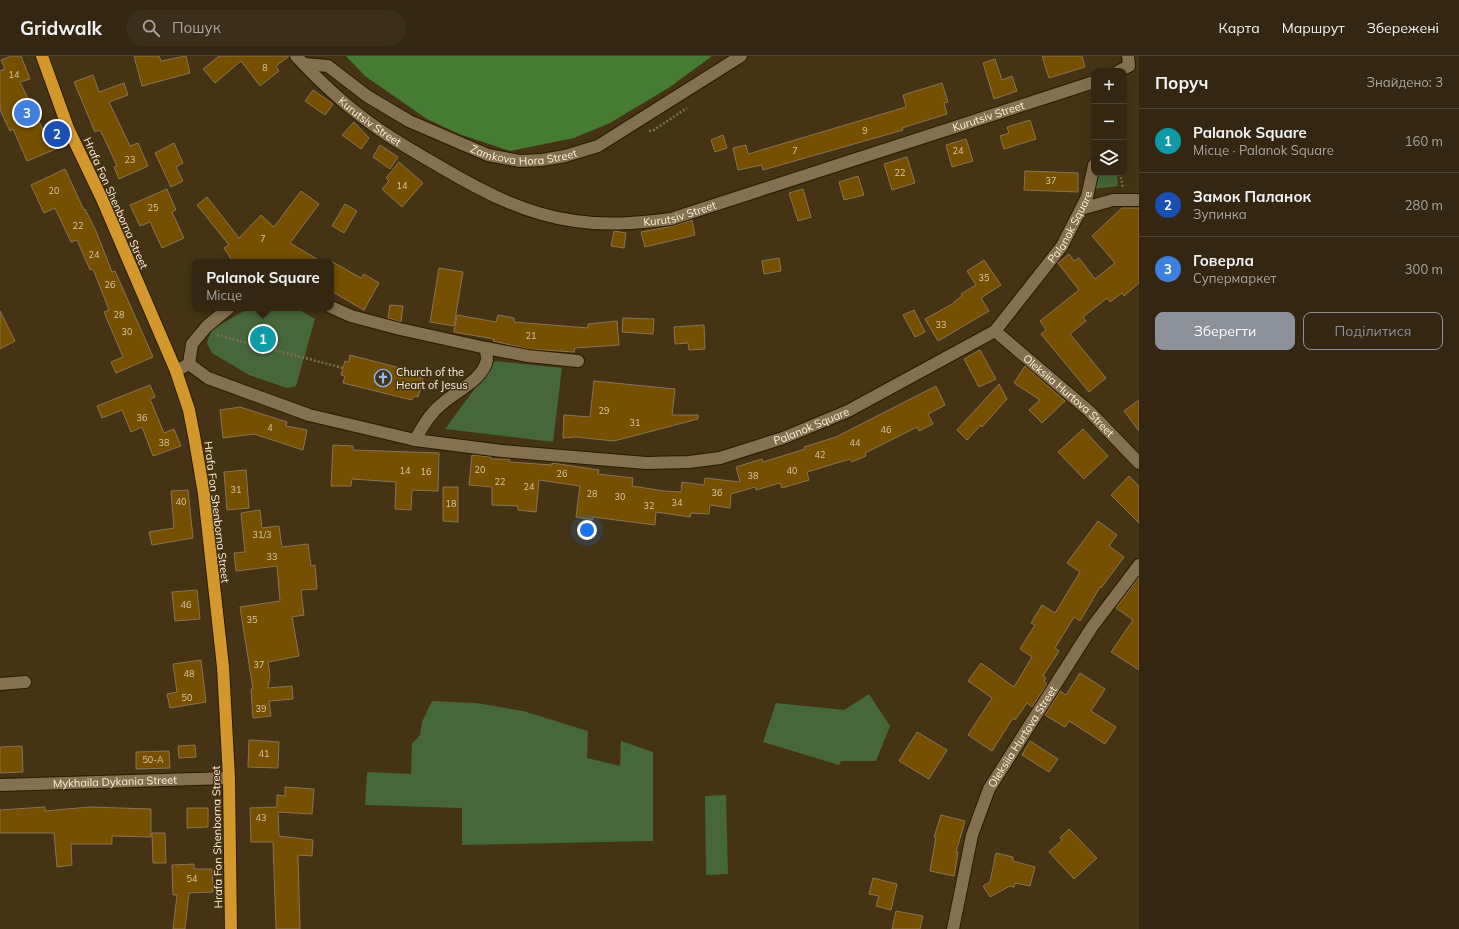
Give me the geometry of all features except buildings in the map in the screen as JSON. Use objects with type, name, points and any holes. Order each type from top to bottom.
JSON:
[{"type":"highway","name":"Hrafa Fon Shenborna Street","points":[[42,56],[68,128],[102,199],[176,371],[189,410],[204,494],[223,667],[229,778],[231,929]]},
{"type":"street","name":"Zamkova Hora Street","points":[[300,60],[328,66],[367,96],[409,121],[488,155],[520,161],[542,160],[565,156],[598,146],[741,56]]},
{"type":"street","points":[[1125,68],[1129,66],[1128,56]]},
{"type":"street","name":"Kurutsiv Street","points":[[300,60],[339,98],[379,129],[486,194],[516,206],[574,221],[628,225],[671,219],[1091,84]]},
{"type":"street","name":"Palanok Square","points":[[189,364],[208,378],[309,415],[415,440],[502,451],[646,464],[689,462],[720,458],[784,438],[848,411],[995,331],[1062,246],[1087,197],[1092,176]]},
{"type":"street","points":[[1081,209],[1113,200],[1139,200]]},
{"type":"street","points":[[334,308],[351,316],[400,329],[486,348],[528,356],[578,361]]},
{"type":"street","points":[[176,371],[189,364],[192,344],[203,331],[226,311]]},
{"type":"street","name":"Oleksiia Hurtova Street","points":[[995,331],[1089,410],[1139,463]]},
{"type":"street","points":[[415,440],[426,420],[443,403],[464,388],[481,372],[487,360],[486,348]]},
{"type":"street","name":"Oleksiia Hurtova Street","points":[[953,929],[972,835],[989,789],[1092,626],[1139,565]]},
{"type":"street","points":[[0,684],[24,682]]},
{"type":"street","name":"Mykhaila Dykania Street","points":[[0,785],[229,778]]},
{"type":"path","points":[[645,132],[654,130],[693,104]]},
{"type":"path","points":[[203,331],[343,368]]},
{"type":"green space","points":[[346,56],[712,56],[670,87],[610,123],[574,138],[510,151],[459,134],[427,119],[365,76]]},
{"type":"green space","points":[[1095,176],[1117,176],[1118,186],[1093,189]]},
{"type":"green space","points":[[244,311],[301,311],[315,319],[296,386],[287,388],[249,375],[212,353],[207,343],[211,330]]},
{"type":"green space","points":[[495,361],[562,368],[553,442],[445,429]]},
{"type":"green space","points":[[869,694],[890,726],[876,761],[841,761],[839,765],[763,742],[776,703],[844,710]]},
{"type":"green space","points":[[432,701],[476,703],[523,711],[588,731],[587,758],[620,766],[621,741],[653,752],[653,841],[462,845],[462,808],[365,805],[367,772],[411,774],[412,744],[420,735],[422,722]]},
{"type":"green space","points":[[726,795],[728,874],[706,875],[705,796]]},
{"type":"place","name":"Говерла","points":[[27,113]]},
{"type":"place","name":"Замок Паланок","points":[[57,134]]},
{"type":"place","name":"Palanok Square","points":[[263,339]]},
{"type":"place","name":"Church of the Heart of Jesus","points":[[383,378]]}]
